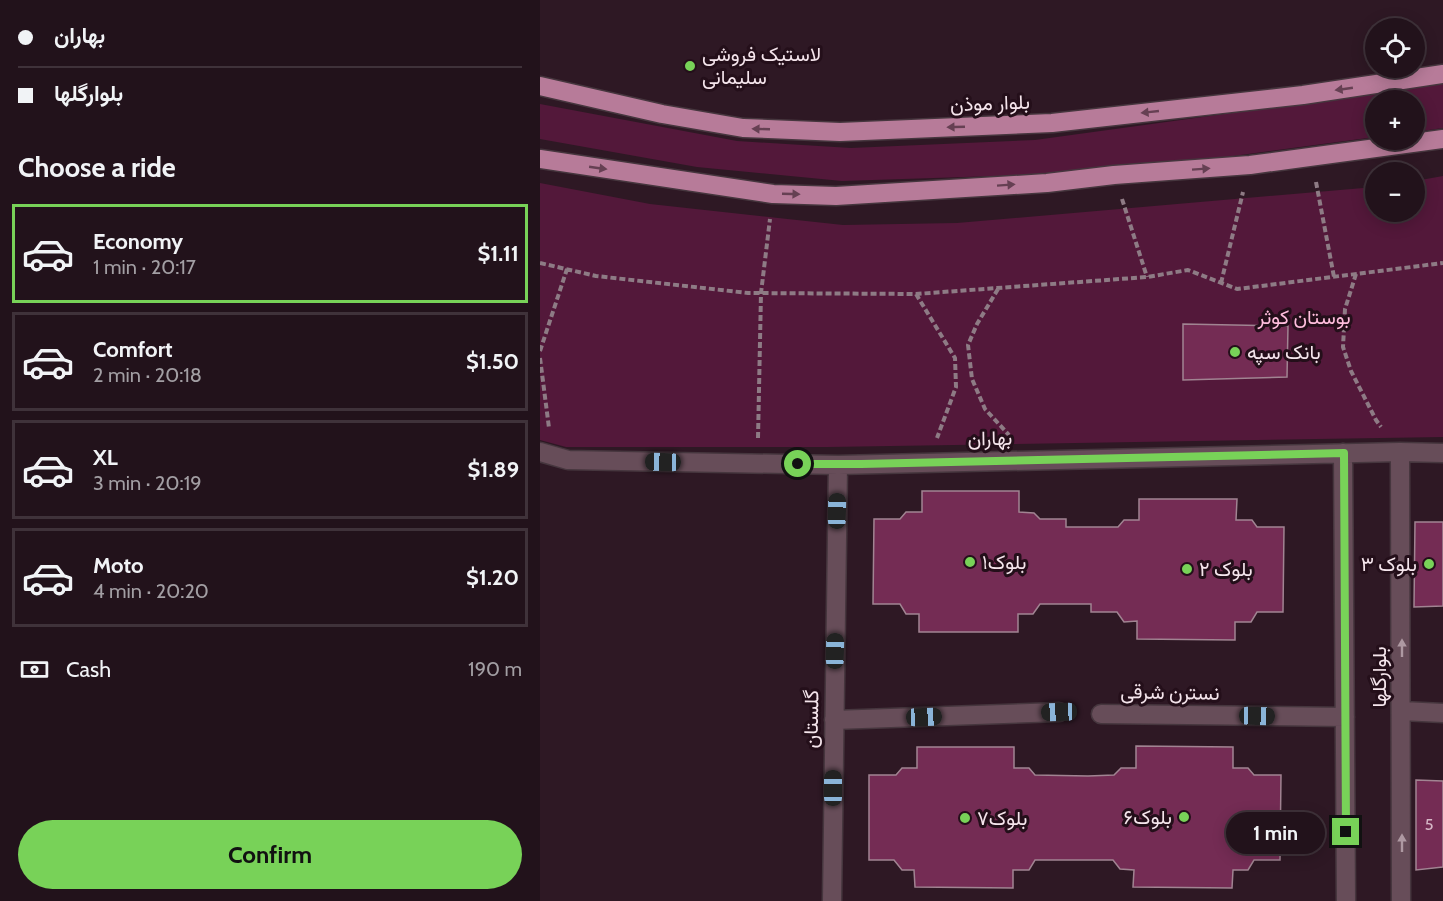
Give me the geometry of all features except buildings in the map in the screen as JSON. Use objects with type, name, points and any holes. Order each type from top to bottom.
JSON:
[{"type":"main road","name":"بلوار موذن","points":[[540,86],[662,114],[743,128],[840,132],[1052,123],[1303,95],[1443,74]]},
{"type":"main road","points":[[540,159],[773,194],[836,196],[1047,183],[1114,175],[1250,165],[1443,139]]},
{"type":"street","name":"بلوارگلها","points":[[1400,452],[1401,901]]},
{"type":"street","name":"بهاران","points":[[546,454],[568,460],[838,465],[1344,453],[1443,453]]},
{"type":"street","name":"بلوارگلها","points":[[1344,453],[1346,901]]},
{"type":"street","name":"گلستان","points":[[832,901],[838,465]]},
{"type":"street","points":[[1402,711],[1443,713]]},
{"type":"street","points":[[834,720],[1059,712]]},
{"type":"street","name":"نسترن شرقی","points":[[1101,714],[1345,717]]},
{"type":"path","points":[[1312,158],[1334,277]]},
{"type":"path","points":[[1221,283],[1250,165]]},
{"type":"path","points":[[1114,175],[1147,277]]},
{"type":"path","points":[[757,463],[761,293],[773,194]]},
{"type":"path","points":[[540,263],[596,276],[761,293],[916,294],[1147,277],[1188,270],[1237,289],[1443,263]]},
{"type":"path","points":[[540,351],[567,269]]},
{"type":"path","points":[[1356,274],[1345,309],[1343,347],[1376,420],[1400,452]]},
{"type":"path","points":[[998,288],[977,324],[968,345],[972,379],[984,410],[1034,460]]},
{"type":"path","points":[[916,294],[955,358],[956,387],[928,463]]},
{"type":"path","points":[[540,358],[548,415],[546,454]]},
{"type":"green space","points":[[1443,84],[1443,128],[1425,131],[1425,90],[1399,90]]},
{"type":"green space","points":[[1365,95],[1365,138],[1114,172],[842,181],[697,167],[540,139],[540,104],[737,141],[851,148],[1035,140]]},
{"type":"green space","name":"بوستان کوثر","points":[[1443,176],[1443,437],[828,447],[566,447],[540,440],[540,183],[650,204],[843,225],[957,223],[1365,188],[1365,222],[1425,222],[1425,179]]},
{"type":"place","name":"لاستیک فروشی سلیمانی","points":[[690,66]]},
{"type":"place","name":"بانک سپه","points":[[1235,352]]},
{"type":"place","name":"بلوک۱","points":[[970,562]]},
{"type":"place","name":"بلوک ۳","points":[[1429,564]]},
{"type":"place","name":"بلوک ۲","points":[[1187,569]]},
{"type":"place","name":"بلوک۶","points":[[1184,817]]},
{"type":"place","name":"بلوک۷","points":[[965,818]]},
{"type":"route","points":[[798,464],[838,465],[1344,453],[1346,832]]}]
